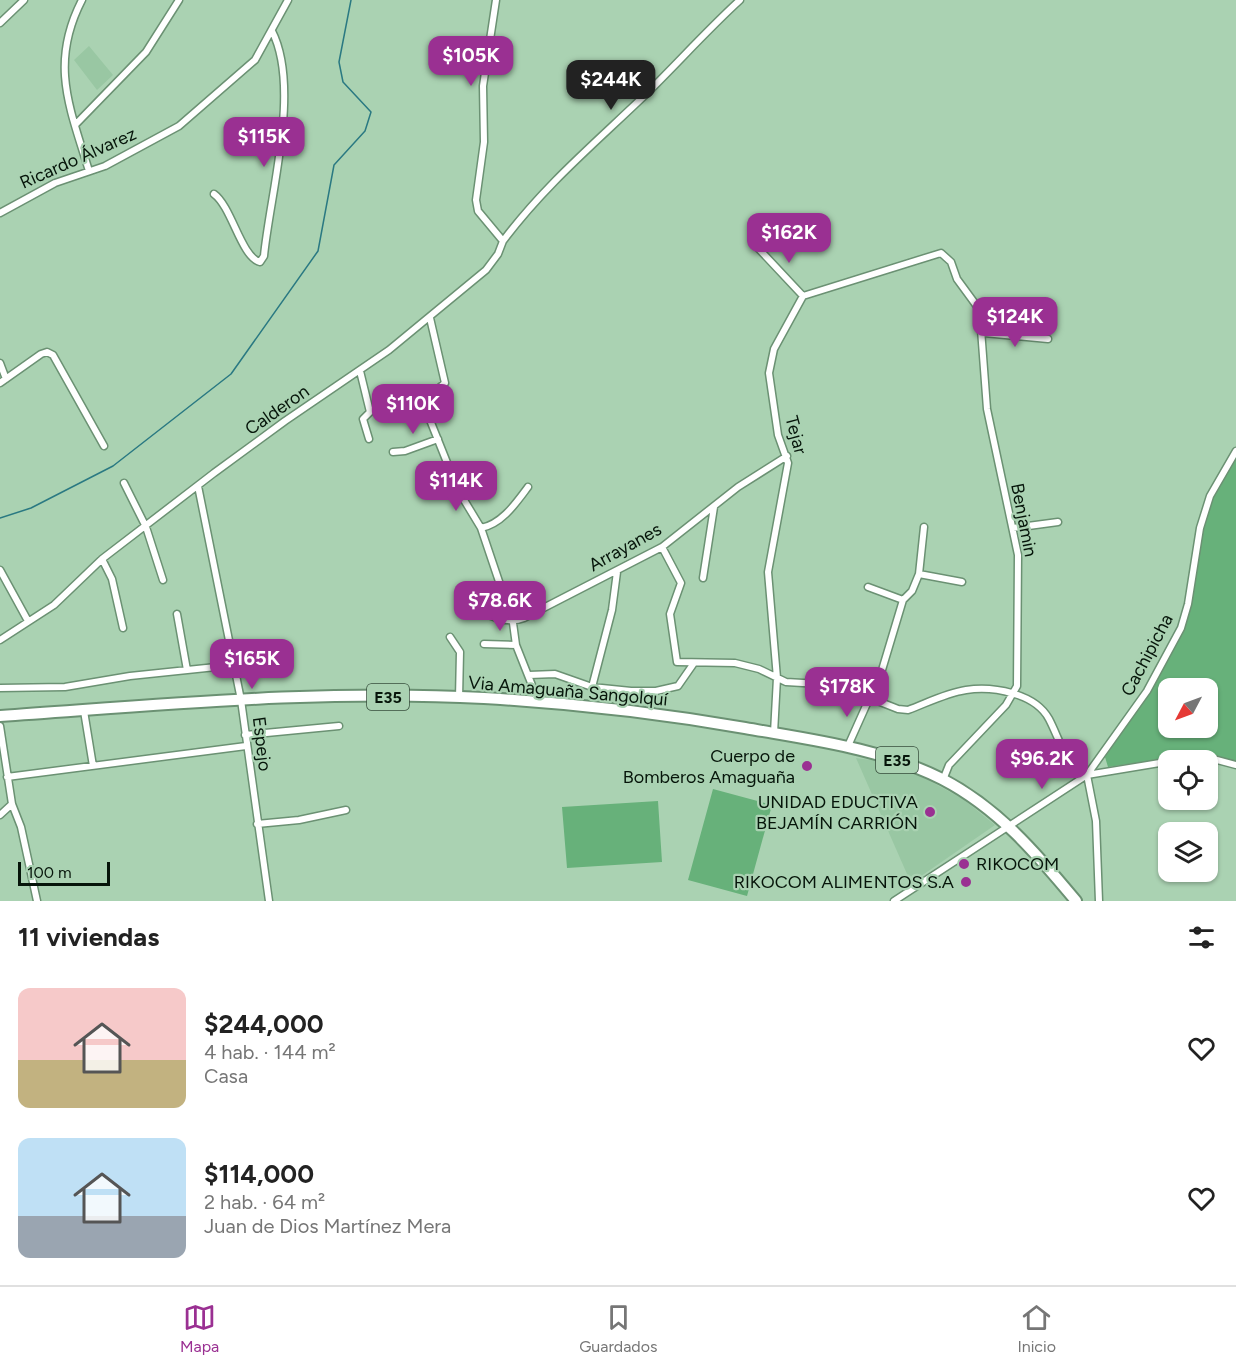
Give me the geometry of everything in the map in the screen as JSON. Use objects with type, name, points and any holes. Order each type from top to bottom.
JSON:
[{"type":"highway","name":"Via Amaguaña Sangolquí","points":[[0,716],[241,700],[363,696],[459,698],[636,712],[774,733],[870,750],[907,763],[944,780],[984,804],[1010,826],[1076,901]]},
{"type":"street","points":[[0,23],[24,0]]},
{"type":"street","points":[[82,0],[68,36],[63,60],[67,102],[76,124],[89,171]]},
{"type":"street","points":[[76,124],[146,52],[179,0]]},
{"type":"street","name":"Ricardo Álvarez","points":[[3,211],[55,183],[105,166],[179,126],[255,60],[288,0]]},
{"type":"street","points":[[496,0],[483,86],[484,142],[476,206],[504,241]]},
{"type":"street","name":"Calderon","points":[[0,640],[59,601],[102,559],[285,421],[360,371],[430,318],[486,270],[504,241],[555,178],[659,82],[708,28],[740,0]]},
{"type":"street","points":[[214,194],[222,203],[250,255],[260,262],[264,256],[283,118],[282,77],[272,31]]},
{"type":"street","points":[[0,202],[3,211]]},
{"type":"street","points":[[758,248],[803,296]]},
{"type":"street","name":"Benjamin","points":[[803,296],[941,253],[947,256],[957,279],[979,309],[984,333],[987,409],[1018,555],[1019,654],[1014,694]]},
{"type":"street","name":"Tejar","points":[[774,733],[777,678],[768,572],[787,481],[787,456],[778,435],[769,373],[774,349],[803,296]]},
{"type":"street","points":[[430,318],[445,383],[423,403],[458,490],[481,528],[513,623],[516,645],[540,704]]},
{"type":"street","points":[[984,333],[1048,339]]},
{"type":"street","points":[[0,363],[3,381],[41,354],[47,352],[53,355],[104,446]]},
{"type":"street","points":[[360,371],[370,412],[363,419],[369,439]]},
{"type":"street","points":[[393,452],[405,451],[438,439]]},
{"type":"street","name":"Cachipicha","points":[[894,901],[1087,775],[1136,708],[1181,628],[1188,604],[1200,528],[1210,496],[1236,451]]},
{"type":"street","name":"Arrayanes","points":[[513,623],[617,572],[662,547],[714,506],[787,456]]},
{"type":"street","points":[[124,483],[146,527],[163,580]]},
{"type":"street","name":"Espejo","points":[[198,486],[241,700],[269,901]]},
{"type":"street","points":[[481,528],[489,527],[502,517],[528,487]]},
{"type":"street","points":[[703,578],[714,506]]},
{"type":"street","points":[[1013,528],[1058,522]]},
{"type":"street","points":[[848,746],[882,670],[903,600],[912,591],[919,574],[924,527]]},
{"type":"street","points":[[662,547],[681,583],[669,614],[675,658],[681,663],[735,663],[759,669],[791,683],[837,685],[887,707],[908,710],[967,690],[1014,694],[1035,701],[1042,708],[1066,758],[1087,775],[1096,821],[1099,901]]},
{"type":"street","points":[[102,559],[112,579],[123,628]]},
{"type":"street","points":[[0,570],[28,621]]},
{"type":"street","points":[[592,687],[612,610],[617,572]]},
{"type":"street","points":[[919,574],[962,582]]},
{"type":"street","points":[[868,587],[903,600]]},
{"type":"street","points":[[463,604],[513,623]]},
{"type":"street","points":[[177,614],[187,670]]},
{"type":"street","points":[[450,637],[459,652],[459,698]]},
{"type":"street","points":[[483,644],[516,645]]},
{"type":"street","points":[[529,675],[560,675],[592,687],[631,691],[675,687],[681,684],[694,663]]},
{"type":"street","points":[[0,688],[65,687],[235,665]]},
{"type":"street","points":[[944,780],[949,765],[1014,694]]},
{"type":"street","points":[[84,711],[93,766]]},
{"type":"street","points":[[0,726],[6,777],[12,804],[21,827],[37,901]]},
{"type":"street","points":[[245,735],[339,726]]},
{"type":"street","points":[[6,777],[246,746]]},
{"type":"street","points":[[1087,775],[1202,756],[1236,765]]},
{"type":"street","points":[[0,815],[12,804]]},
{"type":"street","points":[[258,824],[299,820],[346,810]]},
{"type":"shaded area","points":[[89,46],[113,75],[97,90],[74,60]]},
{"type":"shaded area","points":[[1236,457],[1236,762],[1218,757],[1218,750],[1158,750],[1158,760],[1108,767],[1105,757],[1129,722],[1184,627],[1202,529],[1212,497]]},
{"type":"shaded area","name":"UNIDAD EDUCTIVA BEJAMÍN CARRIÓN","points":[[856,758],[878,761],[915,773],[963,799],[995,825],[911,883]]},
{"type":"shaded area","points":[[713,789],[772,805],[747,896],[688,880]]},
{"type":"shaded area","points":[[658,801],[662,862],[567,868],[562,807]]},
{"type":"waterway","points":[[0,518],[31,508],[113,466],[231,374],[318,251],[334,165],[365,131],[371,112],[343,82],[339,62],[351,0]]},
{"type":"place","name":"Cuerpo de Bomberos Amaguaña","points":[[807,766]]},
{"type":"place","name":"UNIDAD EDUCTIVA BEJAMÍN CARRIÓN","points":[[930,812]]},
{"type":"place","name":"RIKOCOM","points":[[964,864]]},
{"type":"place","name":"RIKOCOM ALIMENTOS S.A","points":[[966,882]]}]
